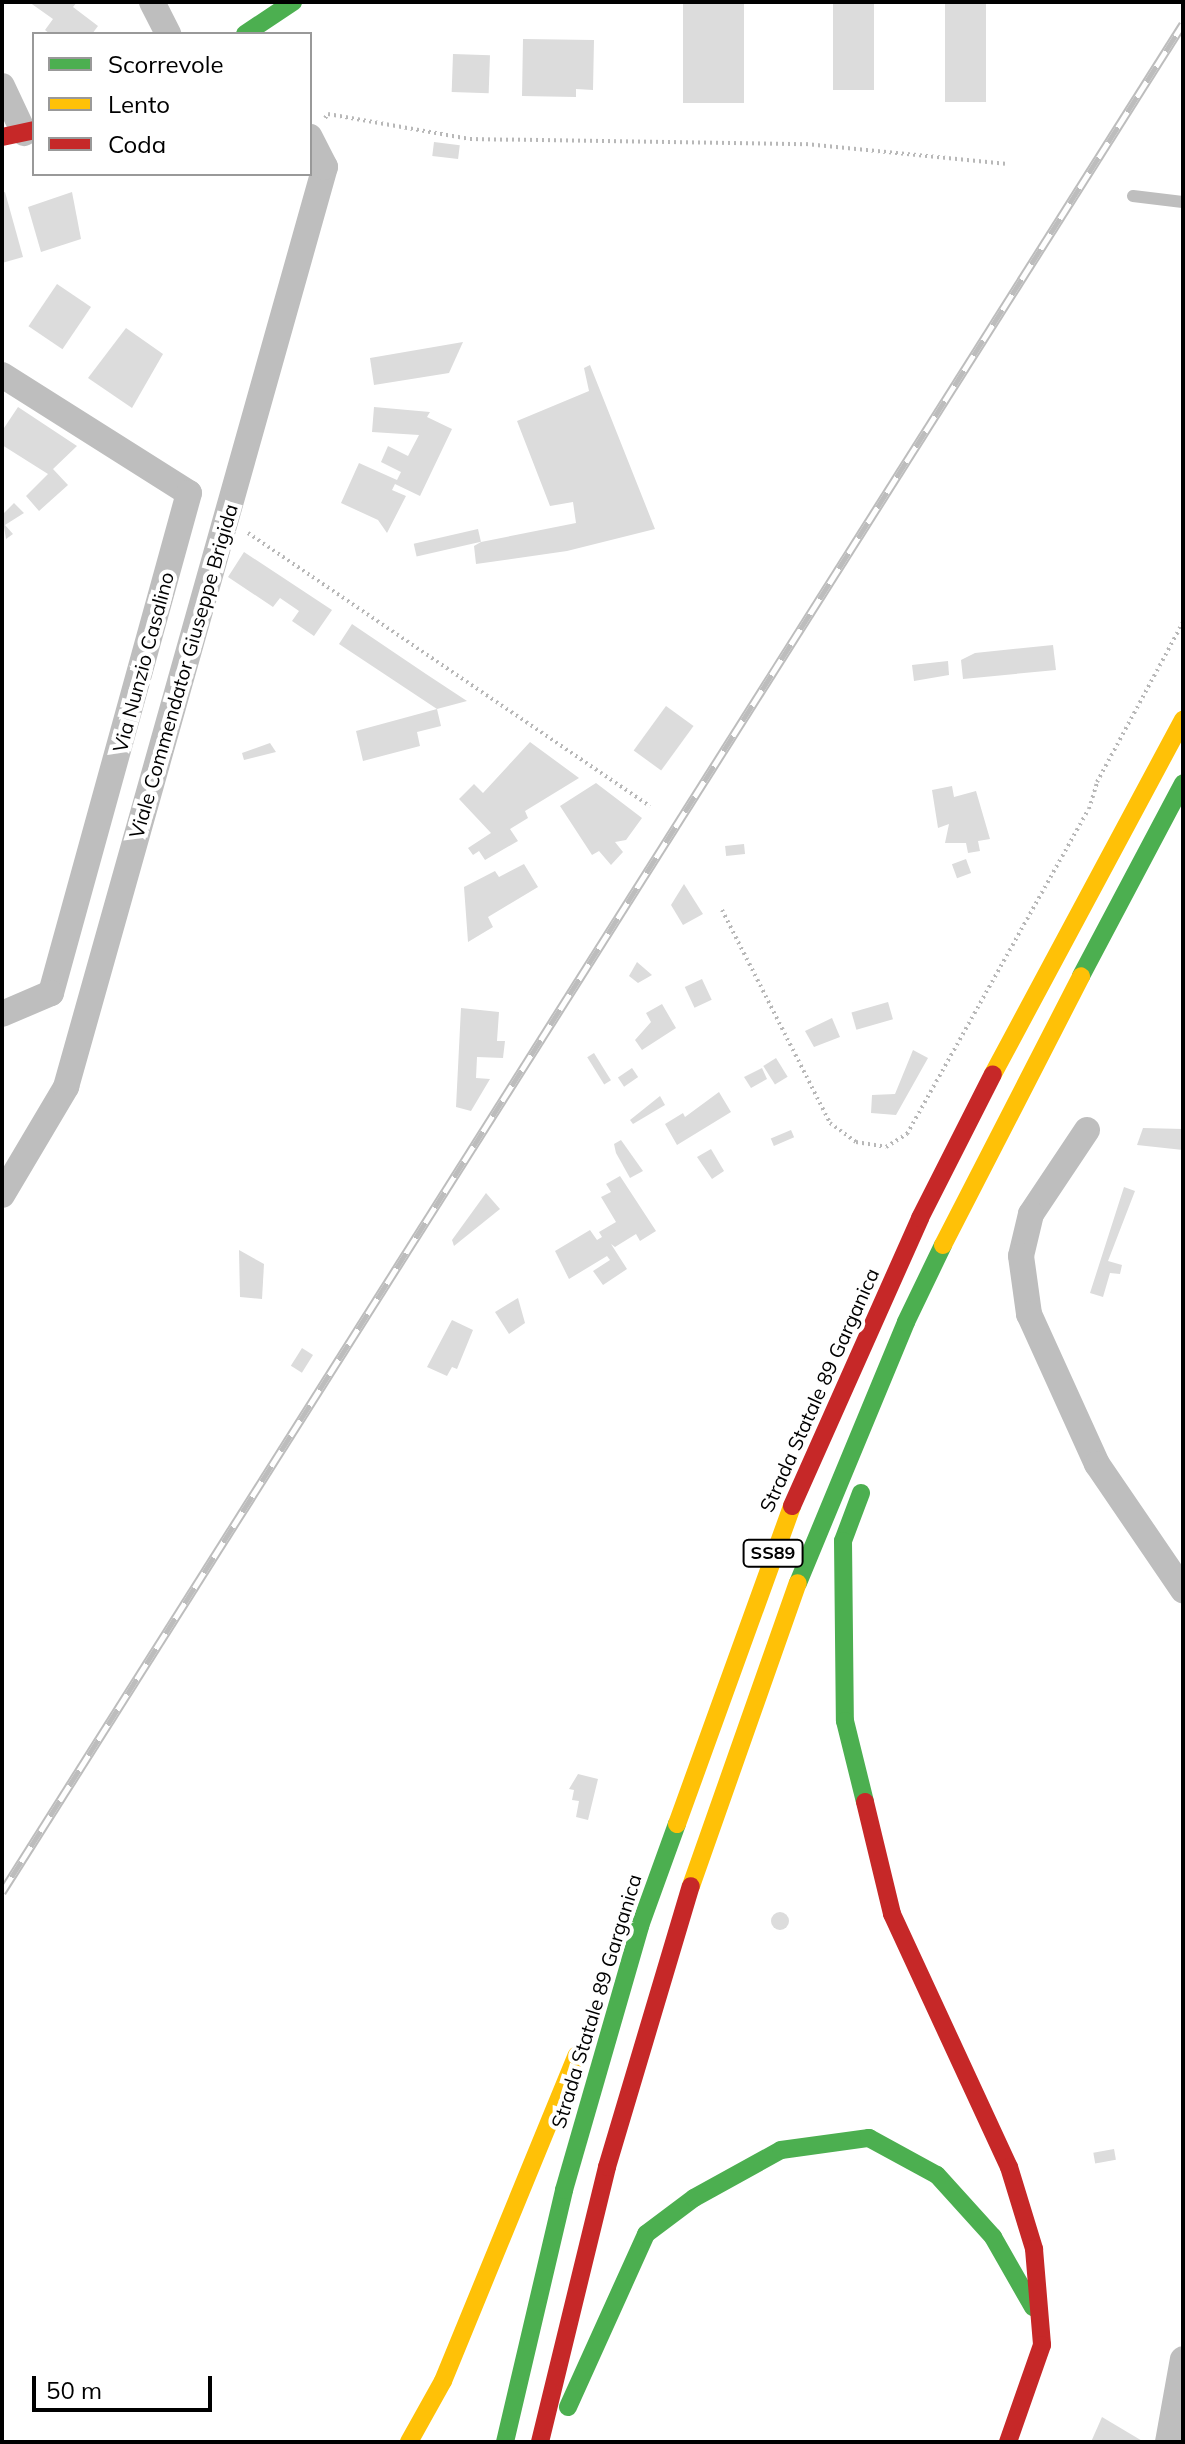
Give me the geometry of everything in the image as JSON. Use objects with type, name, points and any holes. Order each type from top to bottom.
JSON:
[{"type":"main road","points":[[248,32],[293,2]]},
{"type":"main road","name":"Strada Statale 89 Garganica","points":[[505,2442],[576,2146],[682,1797],[789,1514],[914,1231],[1036,988],[1182,720]]},
{"type":"main road","name":"SS89","points":[[540,2442],[640,2049],[760,1682],[869,1407],[1003,1122],[1183,783]]},
{"type":"main road","points":[[909,1368],[1003,1122]]},
{"type":"main road","points":[[870,1469],[843,1541],[845,1721],[892,1914],[1009,2167],[1034,2249],[1042,2345],[1008,2442]]},
{"type":"main road","name":"SS89","points":[[409,2442],[443,2381],[682,1797]]},
{"type":"main road","points":[[552,2442],[646,2234],[694,2198],[781,2150],[869,2138],[937,2175],[993,2237],[1040,2319]]},
{"type":"street","points":[[152,2],[167,32]]},
{"type":"street","points":[[2,86],[20,133]]},
{"type":"street","name":"Viale Commendator Giuseppe Brigida","points":[[2,1195],[66,1087],[325,167],[312,138]]},
{"type":"street","name":"Via Nunzio Casalino","points":[[2,375],[189,493],[51,993],[2,1014]]},
{"type":"street","points":[[1087,1130],[1031,1214],[1021,1256],[1029,1314],[1097,1464],[1183,1590]]},
{"type":"street","points":[[1168,2442],[1183,2359]]},
{"type":"lane","points":[[1133,196],[1183,202]]},
{"type":"path","points":[[312,138],[328,114],[470,139],[806,144],[1005,164]]},
{"type":"path","points":[[226,518],[650,806]]},
{"type":"path","points":[[722,910],[830,1123],[856,1142],[886,1147],[907,1134],[1089,809],[1097,782],[1183,622]]},
{"type":"building","points":[[29,2],[77,2],[73,7],[98,26],[94,32],[48,32],[45,30],[53,19]]},
{"type":"building","points":[[683,2],[744,2],[744,103],[683,103]]},
{"type":"building","points":[[833,2],[874,2],[874,90],[833,90]]},
{"type":"building","points":[[945,2],[986,2],[986,102],[945,102]]},
{"type":"building","points":[[523,39],[594,40],[593,90],[576,89],[576,97],[522,96]]},
{"type":"building","points":[[453,54],[490,55],[489,93],[452,92]]},
{"type":"building","points":[[434,142],[460,145],[458,159],[432,156]]},
{"type":"building","points":[[5,192],[23,257],[2,263],[2,193]]},
{"type":"building","points":[[72,192],[81,239],[41,252],[28,207]]},
{"type":"building","points":[[57,284],[91,307],[62,349],[28,326]]},
{"type":"building","points":[[126,328],[163,354],[132,408],[88,378]]},
{"type":"building","points":[[463,342],[449,373],[374,385],[370,358]]},
{"type":"building","points":[[590,365],[655,529],[567,551],[476,564],[474,546],[481,542],[576,523],[573,502],[550,506],[517,421],[589,391],[584,368]]},
{"type":"building","points":[[18,407],[77,446],[53,469],[68,485],[39,511],[26,496],[48,474],[2,445],[2,431]]},
{"type":"building","points":[[374,407],[430,412],[427,417],[452,429],[420,496],[395,484],[392,490],[406,496],[387,533],[378,520],[341,503],[359,463],[397,480],[401,472],[381,462],[388,446],[408,456],[419,435],[372,432]]},
{"type":"building","points":[[14,503],[24,513],[5,525],[13,534],[6,539],[2,515]]},
{"type":"building","points":[[478,529],[481,542],[417,557],[414,544]]},
{"type":"building","points":[[244,552],[332,610],[314,636],[292,621],[299,611],[280,598],[273,607],[228,577]]},
{"type":"building","points":[[352,624],[467,701],[437,709],[339,644]]},
{"type":"building","points":[[1053,645],[1056,670],[963,679],[961,660],[975,653]]},
{"type":"building","points":[[948,661],[949,675],[914,681],[912,665]]},
{"type":"building","points":[[666,706],[694,726],[661,770],[634,750]]},
{"type":"building","points":[[437,709],[441,726],[417,732],[420,746],[363,761],[356,731]]},
{"type":"building","points":[[530,742],[579,778],[525,811],[528,818],[510,829],[518,841],[485,860],[479,851],[473,855],[468,848],[491,833],[459,799],[474,784],[483,793]]},
{"type":"building","points":[[270,743],[276,752],[244,760],[242,753]]},
{"type":"building","points":[[596,783],[642,818],[626,840],[615,842],[623,852],[611,865],[599,851],[592,855],[560,806]]},
{"type":"building","points":[[952,786],[954,797],[976,791],[990,839],[978,841],[980,851],[968,853],[966,843],[945,843],[949,824],[938,828],[932,790]]},
{"type":"building","points":[[744,844],[745,854],[726,856],[725,846]]},
{"type":"building","points":[[966,859],[971,873],[957,878],[952,864]]},
{"type":"building","points":[[524,864],[538,887],[488,917],[493,927],[468,942],[464,887],[495,871],[499,877]]},
{"type":"building","points":[[684,884],[703,914],[683,925],[671,905]]},
{"type":"building","points":[[637,962],[652,975],[638,983],[629,976]]},
{"type":"building","points":[[702,979],[712,1000],[695,1008],[685,987]]},
{"type":"building","points":[[888,1002],[893,1019],[856,1030],[851,1012]]},
{"type":"building","points":[[662,1004],[676,1028],[642,1050],[635,1040],[651,1022],[646,1013]]},
{"type":"building","points":[[461,1008],[499,1012],[497,1041],[505,1041],[503,1058],[477,1057],[476,1078],[490,1079],[471,1111],[456,1107]]},
{"type":"building","points":[[832,1018],[840,1037],[814,1047],[805,1031]]},
{"type":"building","points":[[913,1050],[928,1058],[896,1115],[871,1113],[872,1095],[895,1094]]},
{"type":"building","points":[[594,1053],[611,1080],[604,1084],[587,1057]]},
{"type":"building","points":[[776,1058],[788,1077],[775,1085],[763,1066]]},
{"type":"building","points":[[632,1068],[638,1077],[624,1087],[618,1078]]},
{"type":"building","points":[[762,1068],[767,1079],[751,1088],[744,1077]]},
{"type":"building","points":[[719,1092],[731,1112],[677,1145],[665,1124],[683,1113],[685,1117]]},
{"type":"building","points":[[660,1096],[665,1105],[633,1124],[630,1120]]},
{"type":"building","points":[[1143,1128],[1183,1129],[1183,1150],[1137,1145]]},
{"type":"building","points":[[791,1130],[794,1137],[774,1146],[771,1139]]},
{"type":"building","points":[[621,1140],[643,1171],[630,1178],[616,1153],[614,1144]]},
{"type":"building","points":[[711,1149],[724,1171],[712,1179],[697,1157]]},
{"type":"building","points":[[620,1176],[656,1231],[640,1241],[636,1234],[615,1247],[611,1244],[627,1269],[603,1285],[593,1271],[610,1260],[607,1256],[569,1279],[555,1251],[590,1230],[597,1240],[602,1237],[599,1232],[616,1222],[601,1197],[611,1192],[606,1184]]},
{"type":"building","points":[[1124,1187],[1135,1191],[1108,1261],[1122,1265],[1120,1274],[1110,1273],[1103,1297],[1090,1293]]},
{"type":"building","points":[[486,1193],[500,1209],[454,1246],[452,1240]]},
{"type":"building","points":[[239,1250],[264,1264],[262,1299],[240,1297]]},
{"type":"building","points":[[518,1298],[525,1323],[509,1334],[495,1312]]},
{"type":"building","points":[[452,1320],[473,1330],[457,1369],[452,1367],[447,1376],[427,1367]]},
{"type":"building","points":[[302,1348],[313,1355],[302,1373],[291,1366]]},
{"type":"building","points":[[578,1774],[598,1779],[588,1820],[576,1817],[579,1801],[572,1800],[574,1790],[569,1789]]},
{"type":"building","points":[[780,1912],[789,1921],[780,1930],[771,1921]]},
{"type":"building","points":[[1114,2149],[1116,2160],[1095,2163],[1093,2153]]},
{"type":"building","points":[[1102,2417],[1144,2442],[1091,2442]]},
{"type":"railway","points":[[2,1892],[1183,24]]},
{"type":"traffic: fast","points":[[248,32],[293,2]]},
{"type":"traffic: fast","points":[[1081,976],[1183,783]]},
{"type":"traffic: fast","points":[[798,1583],[906,1322],[943,1245]]},
{"type":"traffic: fast","points":[[861,1493],[843,1541],[845,1721],[865,1802]]},
{"type":"traffic: fast","points":[[505,2442],[564,2190],[640,1926],[677,1824]]},
{"type":"traffic: fast","points":[[568,2407],[646,2234],[694,2198],[781,2150],[869,2138],[937,2175],[993,2237],[1033,2307]]},
{"type":"traffic: slow","points":[[993,1074],[1183,720]]},
{"type":"traffic: slow","points":[[943,1245],[1081,976]]},
{"type":"traffic: slow","points":[[677,1824],[792,1506]]},
{"type":"traffic: slow","points":[[691,1886],[798,1583]]},
{"type":"traffic: slow","points":[[409,2442],[443,2381],[577,2055]]},
{"type":"traffic: jam","points":[[2,137],[32,130]]},
{"type":"traffic: jam","points":[[792,1506],[920,1218],[993,1074]]},
{"type":"traffic: jam","points":[[865,1802],[892,1914],[1009,2167],[1034,2249],[1042,2345],[1008,2442]]},
{"type":"traffic: jam","points":[[540,2442],[607,2167],[691,1886]]}]
